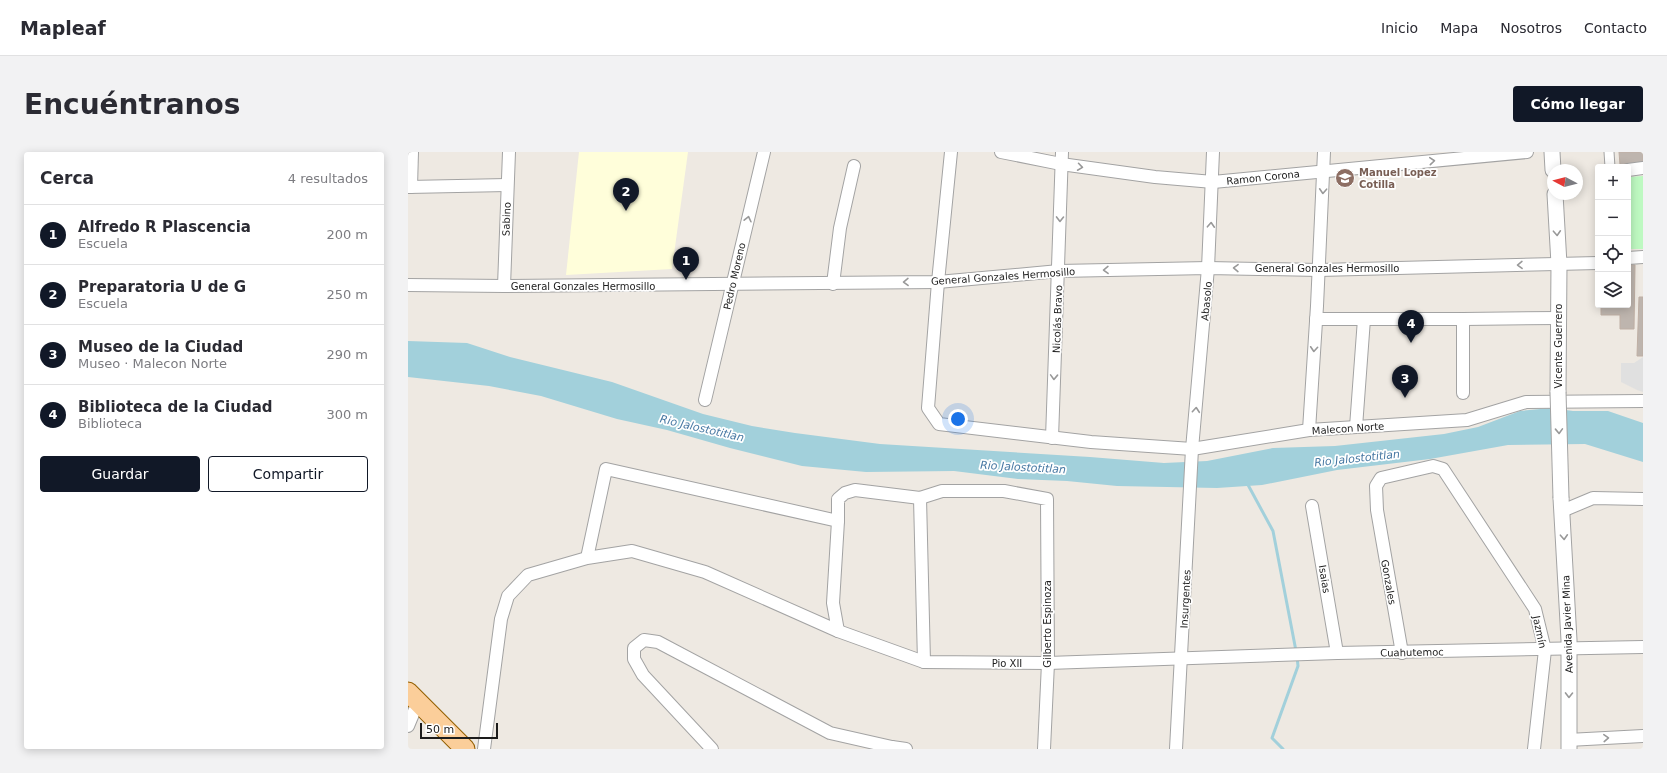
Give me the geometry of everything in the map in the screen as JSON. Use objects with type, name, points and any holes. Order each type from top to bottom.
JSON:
[{"type":"main road","points":[[413,697],[466,749]]},
{"type":"street","points":[[412,152],[409,187],[507,185]]},
{"type":"street","name":"Sabino","points":[[504,286],[509,152]]},
{"type":"street","name":"Pedro Moreno","points":[[705,400],[764,152]]},
{"type":"street","name":"Malecon Norte","points":[[951,152],[938,282],[928,408],[939,424],[1192,453],[1309,430],[1467,420],[1526,402],[1643,401]]},
{"type":"street","name":"Ramon Corona","points":[[1000,152],[1061,158],[1155,177],[1213,182],[1527,152]]},
{"type":"street","name":"Abasolo","points":[[1192,453],[1208,268],[1213,182],[1213,152]]},
{"type":"street","points":[[1309,430],[1319,270],[1324,152]]},
{"type":"street","points":[[1552,152],[1553,164]]},
{"type":"street","points":[[1609,152],[1610,164]]},
{"type":"street","name":"Nicolás Bravo","points":[[1052,438],[1059,271],[1061,158]]},
{"type":"street","points":[[833,284],[840,228],[854,166]]},
{"type":"street","points":[[1631,170],[1643,168]]},
{"type":"street","name":"Vicente Guerrero","points":[[1555,200],[1559,264],[1558,392],[1562,505]]},
{"type":"street","points":[[1631,258],[1643,257]]},
{"type":"street","name":"General Gonzales Hermosillo","points":[[408,285],[504,286],[833,284],[938,282],[1059,271],[1208,268],[1319,270],[1595,263]]},
{"type":"street","points":[[1356,427],[1364,318]]},
{"type":"street","points":[[1316,319],[1559,318]]},
{"type":"street","points":[[1463,319],[1463,393]]},
{"type":"street","name":"Insurgentes","points":[[1176,749],[1192,453]]},
{"type":"street","name":"Jazmín","points":[[1377,510],[1376,486],[1382,478],[1433,466],[1443,469],[1458,490],[1535,609],[1545,650],[1534,749]]},
{"type":"street","points":[[587,558],[606,468],[838,521]]},
{"type":"street","points":[[838,631],[833,603],[838,499],[845,493],[855,490],[920,498],[924,662]]},
{"type":"street","name":"Gilberto Espinoza","points":[[920,498],[942,491],[1004,491],[1047,499],[1048,663],[1044,749]]},
{"type":"street","points":[[1562,505],[1593,498],[1643,499]]},
{"type":"street","name":"Avenida Javier Mina","points":[[1562,505],[1569,649],[1569,744]]},
{"type":"street","name":"Isaias","points":[[1312,506],[1337,653]]},
{"type":"street","name":"Gonzales","points":[[1377,510],[1402,653]]},
{"type":"street","name":"Pio XII","points":[[484,749],[501,619],[508,596],[528,576],[587,558],[632,551],[705,572],[838,631],[924,662],[1048,663],[1182,658]]},
{"type":"street","points":[[712,749],[644,675],[634,659],[634,648],[644,640],[658,642],[830,733],[892,748],[906,749]]},
{"type":"street","name":"Cuahutemoc","points":[[1182,658],[1337,653],[1402,653],[1643,647]]},
{"type":"street","points":[[408,726],[413,697]]},
{"type":"street","points":[[1569,744],[1643,736]]},
{"type":"shaded area","points":[[579,152],[688,152],[672,269],[566,275]]},
{"type":"shaded area","points":[[1643,357],[1643,392],[1621,382],[1621,363],[1634,363]]},
{"type":"green space","points":[[1643,176],[1643,249],[1631,249],[1631,177]]},
{"type":"water","name":"Rio Jalostotitlan","points":[[408,341],[467,343],[510,357],[612,382],[703,414],[752,426],[880,444],[1164,463],[1207,461],[1273,448],[1335,446],[1444,434],[1478,427],[1520,411],[1551,408],[1573,411],[1608,411],[1643,423],[1643,462],[1585,444],[1508,445],[1430,459],[1337,470],[1262,485],[1217,488],[1117,486],[1067,481],[1018,479],[954,471],[866,472],[802,466],[667,430],[617,419],[541,396],[489,386],[408,377]]},
{"type":"building","points":[[1619,152],[1643,152],[1643,162],[1620,164]]},
{"type":"building","points":[[1631,265],[1635,265],[1634,329],[1620,329],[1620,315],[1601,315],[1601,308],[1631,308]]},
{"type":"building","points":[[1639,297],[1643,297],[1643,356],[1637,356]]},
{"type":"waterway","points":[[1247,483],[1273,531],[1296,651]]},
{"type":"waterway","points":[[1283,749],[1272,738],[1298,666],[1297,656]]},
{"type":"place","name":"Manuel Lopez Cotilla","points":[[1345,178]]},
{"type":"place","name":"Preparatoria U de G","points":[[626,211]]},
{"type":"place","name":"Alfredo R Plascencia","points":[[686,280]]},
{"type":"place","name":"Biblioteca de la Ciudad","points":[[1411,343]]},
{"type":"place","name":"Museo de la Ciudad","points":[[1405,398]]}]
